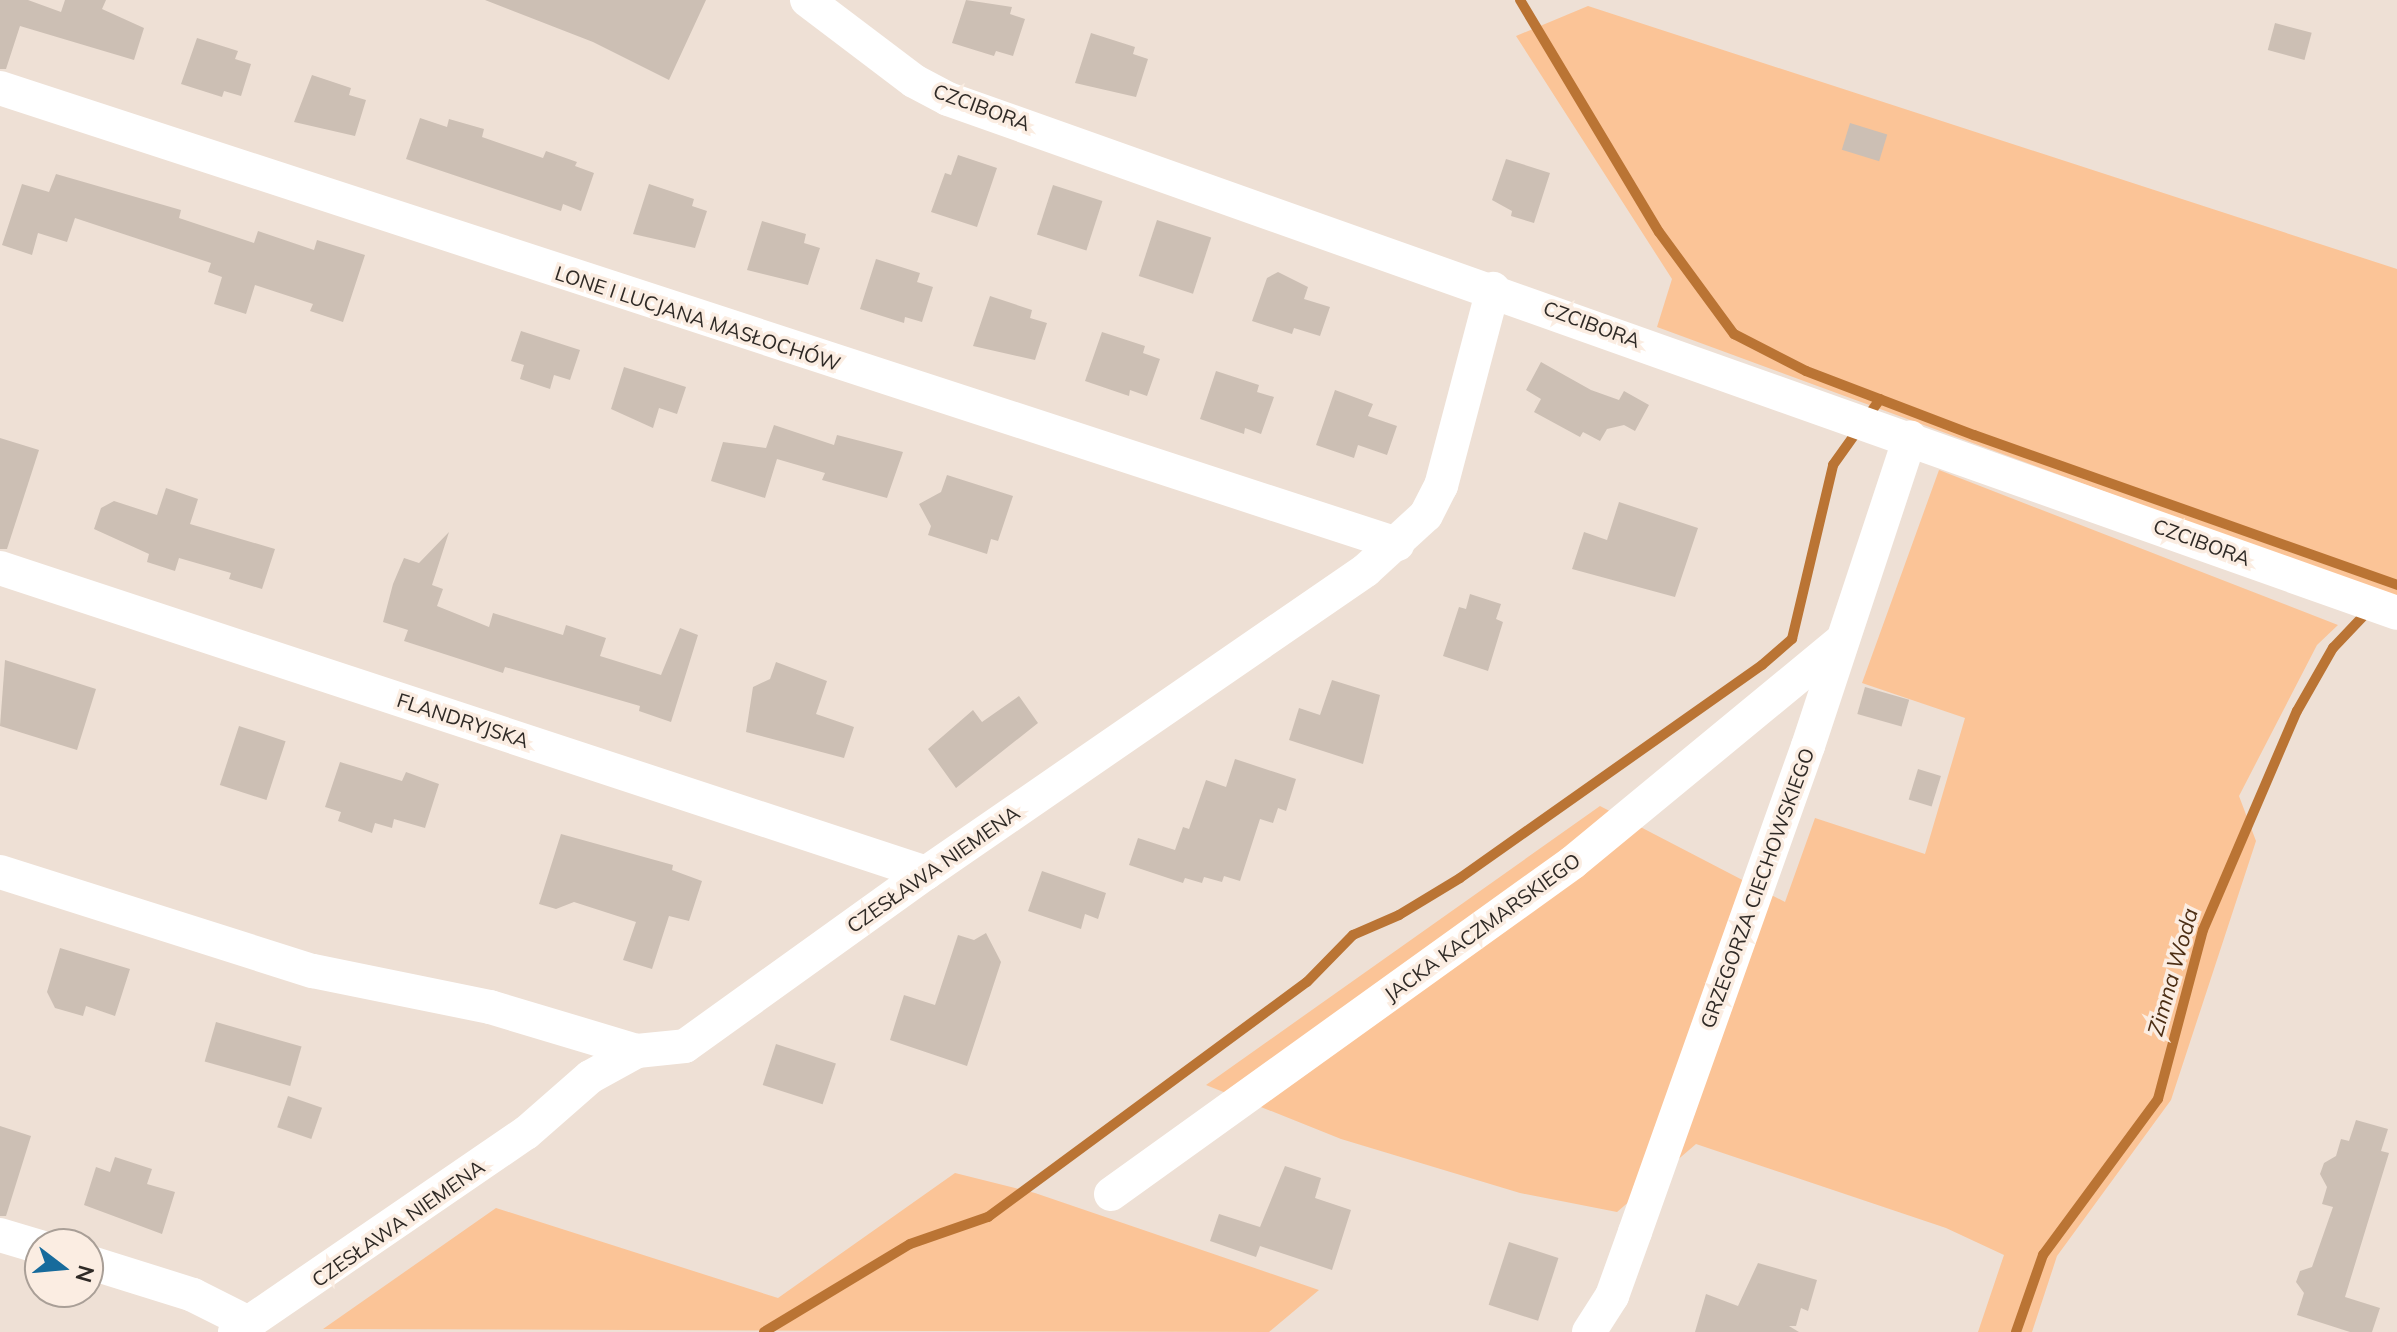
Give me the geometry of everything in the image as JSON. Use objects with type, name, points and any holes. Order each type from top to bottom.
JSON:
[{"type":"street","name":"CZCIBORA","points":[[807,0],[914,81],[948,99],[1493,289],[2397,613]]},
{"type":"street","name":"LONE I LUCJANA MASŁOCHÓW","points":[[0,88],[1397,544]]},
{"type":"street","name":"CZESŁAWA NIEMENA","points":[[241,1327],[328,1273],[526,1133],[590,1077],[637,1051],[685,1046],[926,873],[1397,544],[1426,515],[1441,486],[1493,289]]},
{"type":"street","name":"GRZEGORZA CIECHOWSKIEGO","points":[[1589,1332],[1612,1296],[1808,746],[1910,437]]},
{"type":"street","name":"FLANDRYJSKA","points":[[0,568],[926,873]]},
{"type":"street","name":"JACKA KACZMARSKIEGO","points":[[1111,1194],[1572,863],[1840,643]]},
{"type":"street","points":[[0,872],[313,971],[490,1007],[637,1051]]},
{"type":"street","points":[[0,1235],[24,1242]]},
{"type":"street","points":[[104,1267],[203,1298],[241,1327]]},
{"type":"shaded area","points":[[1588,6],[2397,269],[2397,599],[1657,327],[1672,279],[1516,36]]},
{"type":"shaded area","points":[[1939,470],[2338,625],[2317,645],[2239,796],[2256,841],[2171,1100],[2057,1256],[2032,1332],[1978,1332],[2004,1255],[1946,1228],[1696,1144],[1617,1212],[1520,1193],[1341,1139],[1206,1085],[1600,806],[1785,902],[1815,818],[1925,854],[1965,718],[1862,683]]},
{"type":"shaded area","points":[[955,1173],[1035,1193],[1319,1290],[1269,1332],[323,1329],[496,1208],[778,1298]]},
{"type":"building","points":[[0,0],[28,0],[61,12],[65,0],[106,0],[102,9],[144,28],[134,60],[20,26],[6,69],[0,69]]},
{"type":"building","points":[[485,0],[706,0],[669,80],[593,42]]},
{"type":"building","points":[[966,0],[1012,7],[1010,14],[1025,19],[1013,56],[996,51],[994,56],[952,43]]},
{"type":"building","points":[[2275,23],[2312,33],[2304,60],[2268,50]]},
{"type":"building","points":[[1091,33],[1135,47],[1133,54],[1148,59],[1136,97],[1075,83]]},
{"type":"building","points":[[197,38],[238,51],[235,59],[251,64],[241,96],[224,91],[222,97],[181,84]]},
{"type":"building","points":[[312,75],[351,88],[349,95],[366,100],[355,136],[294,122]]},
{"type":"building","points":[[420,118],[447,127],[449,119],[484,129],[482,137],[543,158],[546,151],[577,162],[575,166],[594,173],[581,211],[563,204],[561,211],[406,159]]},
{"type":"building","points":[[1850,123],[1887,134],[1879,161],[1842,150]]},
{"type":"building","points":[[958,155],[997,168],[977,227],[931,212],[945,173],[951,175]]},
{"type":"building","points":[[1506,159],[1550,173],[1534,223],[1511,216],[1512,211],[1492,200]]},
{"type":"building","points":[[56,174],[181,210],[179,218],[254,243],[258,231],[314,250],[317,240],[365,255],[343,322],[310,311],[313,304],[255,285],[246,314],[214,304],[222,277],[208,272],[211,263],[75,218],[67,242],[38,233],[32,255],[2,245],[22,184],[49,192]]},
{"type":"building","points":[[649,184],[694,199],[692,206],[707,211],[695,248],[633,234]]},
{"type":"building","points":[[1053,185],[1102,201],[1086,251],[1037,234]]},
{"type":"building","points":[[1157,220],[1211,238],[1193,294],[1139,276]]},
{"type":"building","points":[[762,221],[806,234],[804,243],[820,248],[808,285],[747,270]]},
{"type":"building","points":[[876,259],[920,273],[917,282],[933,287],[922,322],[905,317],[904,323],[860,309]]},
{"type":"building","points":[[1278,272],[1308,287],[1304,299],[1330,307],[1320,336],[1294,328],[1292,334],[1252,321],[1267,278]]},
{"type":"building","points":[[990,296],[1032,310],[1030,318],[1047,323],[1035,360],[973,346]]},
{"type":"building","points":[[521,331],[580,350],[570,380],[554,375],[550,389],[520,379],[524,365],[511,361]]},
{"type":"building","points":[[1102,332],[1145,346],[1143,353],[1160,359],[1147,396],[1130,390],[1129,396],[1085,381]]},
{"type":"building","points":[[1541,362],[1591,390],[1619,400],[1624,391],[1649,405],[1635,431],[1624,425],[1607,429],[1600,441],[1583,432],[1580,437],[1534,412],[1541,399],[1526,390]]},
{"type":"building","points":[[624,367],[686,387],[677,414],[659,408],[653,428],[611,409]]},
{"type":"building","points":[[1216,371],[1259,385],[1257,392],[1274,397],[1261,434],[1245,428],[1244,434],[1200,419]]},
{"type":"building","points":[[1335,390],[1373,404],[1368,416],[1397,426],[1387,455],[1358,445],[1354,458],[1316,445]]},
{"type":"building","points":[[774,425],[834,445],[837,435],[903,452],[887,498],[822,480],[825,473],[777,459],[765,498],[711,481],[723,442],[766,448]]},
{"type":"building","points":[[0,438],[39,450],[7,549],[0,549]]},
{"type":"building","points":[[947,475],[1013,496],[998,541],[991,539],[987,554],[928,535],[931,526],[919,504],[941,492]]},
{"type":"building","points":[[166,488],[198,499],[190,524],[275,549],[262,589],[229,579],[231,573],[179,558],[175,571],[147,562],[149,554],[94,529],[101,508],[114,501],[157,515]]},
{"type":"building","points":[[1619,502],[1698,528],[1675,597],[1572,569],[1584,532],[1607,540]]},
{"type":"building","points":[[449,532],[432,585],[443,589],[437,606],[489,627],[493,613],[563,635],[566,625],[606,638],[600,656],[661,675],[680,628],[698,635],[671,722],[639,711],[640,706],[505,667],[503,673],[404,641],[408,630],[383,622],[393,584],[404,558],[419,563]]},
{"type":"building","points":[[1470,594],[1501,604],[1496,619],[1503,622],[1488,671],[1443,656],[1459,607],[1466,609]]},
{"type":"building","points":[[5,660],[96,689],[77,750],[0,726]]},
{"type":"building","points":[[776,662],[827,681],[816,714],[854,727],[844,758],[746,732],[753,687],[770,679]]},
{"type":"building","points":[[1332,680],[1380,695],[1363,764],[1289,740],[1299,708],[1320,715]]},
{"type":"building","points":[[1865,687],[1909,700],[1902,727],[1857,714]]},
{"type":"building","points":[[1019,696],[1038,723],[956,788],[928,749],[973,710],[982,722]]},
{"type":"building","points":[[239,726],[286,741],[266,800],[220,785]]},
{"type":"building","points":[[1235,759],[1296,779],[1286,811],[1278,808],[1273,823],[1260,819],[1240,881],[1224,876],[1222,882],[1204,877],[1202,883],[1185,878],[1183,883],[1129,865],[1138,838],[1175,850],[1183,827],[1189,829],[1206,780],[1226,787]]},
{"type":"building","points":[[340,762],[402,781],[406,772],[439,784],[425,828],[394,819],[392,828],[375,823],[372,833],[338,821],[341,812],[325,807]]},
{"type":"building","points":[[1918,769],[1941,776],[1932,807],[1909,800]]},
{"type":"building","points":[[561,834],[673,865],[672,870],[702,881],[689,921],[669,916],[652,969],[623,960],[636,922],[574,902],[556,909],[539,904]]},
{"type":"building","points":[[1042,871],[1106,893],[1098,919],[1085,914],[1081,929],[1028,911]]},
{"type":"building","points":[[986,933],[1001,962],[967,1066],[890,1040],[904,995],[935,1005],[958,935],[974,940]]},
{"type":"building","points":[[60,948],[130,969],[115,1016],[86,1006],[83,1016],[55,1008],[47,992]]},
{"type":"building","points":[[216,1022],[302,1047],[290,1086],[205,1061]]},
{"type":"building","points":[[776,1044],[836,1063],[823,1104],[763,1085]]},
{"type":"building","points":[[288,1096],[322,1108],[311,1139],[277,1127]]},
{"type":"building","points":[[2356,1120],[2388,1129],[2381,1151],[2389,1153],[2345,1297],[2380,1308],[2372,1332],[2350,1332],[2297,1315],[2304,1293],[2296,1282],[2300,1271],[2312,1267],[2333,1207],[2322,1204],[2327,1187],[2320,1174],[2324,1163],[2336,1156],[2341,1139],[2349,1141]]},
{"type":"building","points":[[0,1126],[31,1136],[6,1216],[0,1216]]},
{"type":"building","points":[[115,1157],[152,1169],[147,1184],[175,1192],[162,1234],[84,1205],[96,1167],[110,1172]]},
{"type":"building","points":[[1285,1166],[1321,1178],[1315,1198],[1351,1210],[1332,1270],[1260,1246],[1256,1257],[1210,1241],[1219,1214],[1260,1227]]},
{"type":"building","points":[[1509,1242],[1558,1258],[1538,1321],[1489,1305]]},
{"type":"building","points":[[1758,1263],[1817,1280],[1808,1311],[1801,1308],[1796,1326],[1789,1326],[1799,1332],[1695,1332],[1706,1294],[1738,1306]]},
{"type":"waterway","points":[[1520,0],[1659,232],[1734,334],[1806,371],[1974,435],[2397,585]]},
{"type":"waterway","points":[[764,1332],[910,1244],[988,1217],[1307,982],[1353,935],[1399,915],[1460,878],[1762,665],[1792,639],[1833,465],[1880,399]]},
{"type":"waterway","name":"Zimna Woda","points":[[2016,1332],[2043,1255],[2158,1099],[2203,930],[2297,711],[2333,648],[2369,610]]}]
